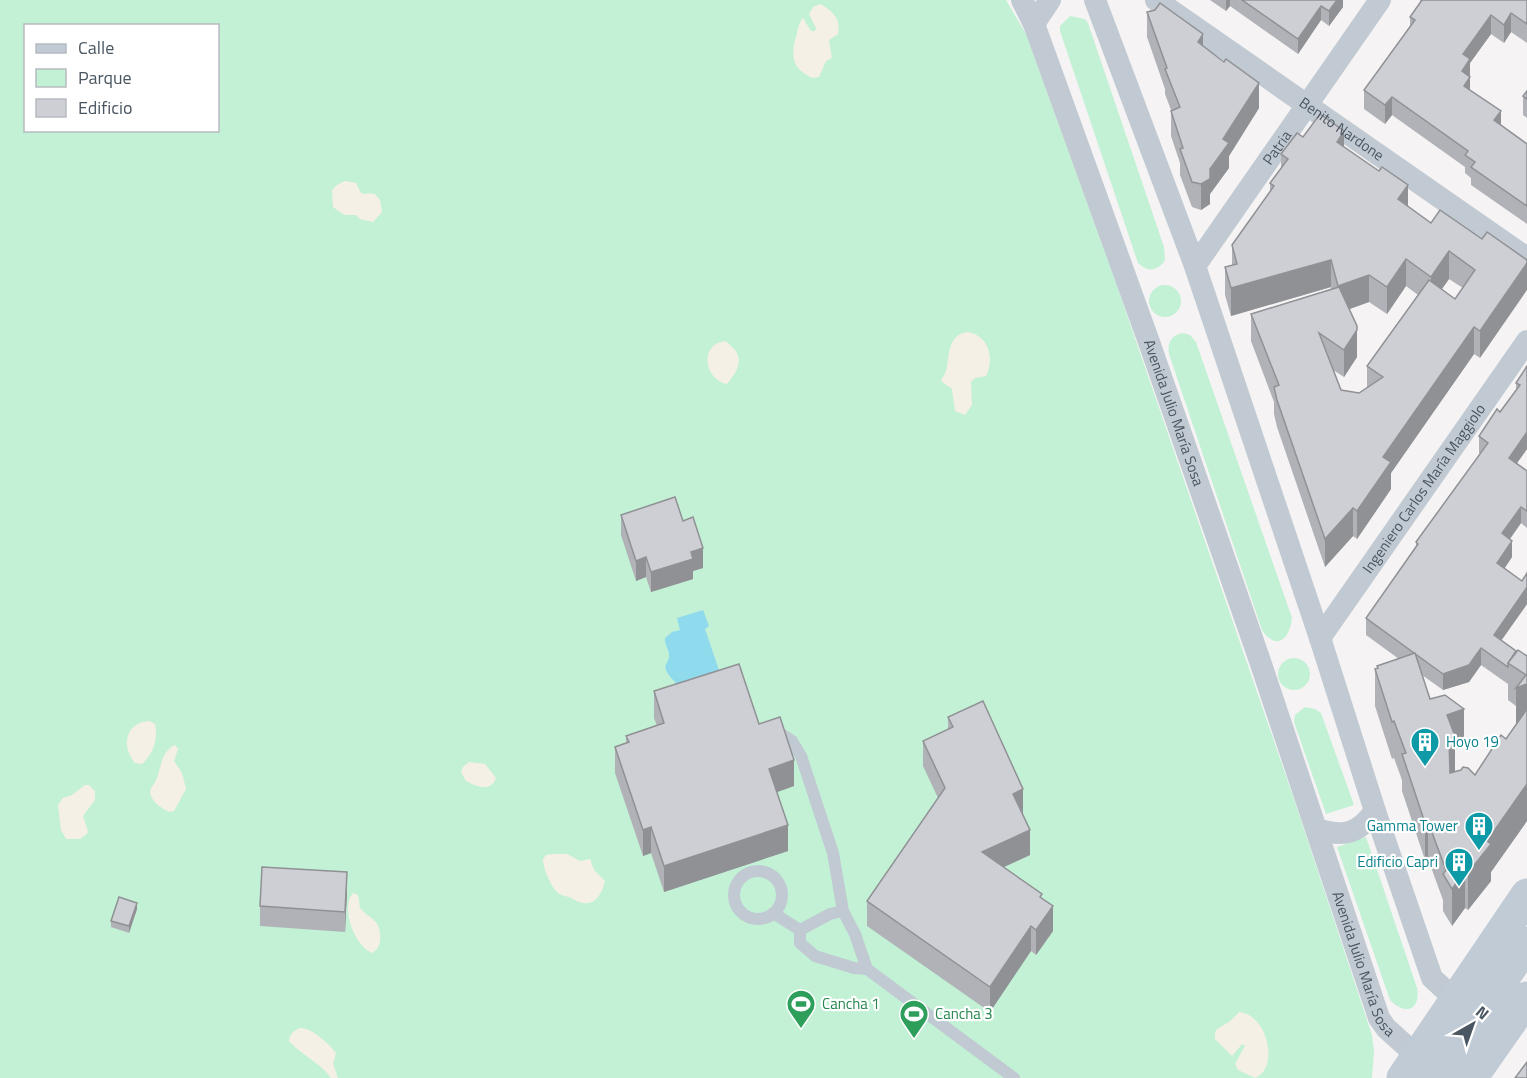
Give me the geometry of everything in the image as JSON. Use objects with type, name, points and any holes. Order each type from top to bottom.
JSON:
[{"type":"main road","points":[[1425,1072],[1456,1000],[1527,895]]},
{"type":"main road","points":[[1425,1072],[1527,943]]},
{"type":"main road","points":[[1471,1078],[1527,999]]},
{"type":"street","name":"Avenida Julio María Sosa","points":[[1022,0],[1034,24],[1149,342],[1260,661],[1379,1018],[1425,1072]]},
{"type":"street","points":[[1034,24],[1050,0]]},
{"type":"street","points":[[1095,0],[1195,266],[1432,978],[1456,1000]]},
{"type":"street","name":"Benito Nardone","points":[[1156,0],[1527,258]]},
{"type":"street","name":"Patria","points":[[1195,266],[1380,0]]},
{"type":"street","name":"Ingeniero Carlos María Maggiolo","points":[[1320,638],[1527,341]]},
{"type":"street","points":[[1316,829],[1334,834],[1351,833],[1366,823],[1375,811]]},
{"type":"lane","points":[[783,735],[792,741],[801,756],[833,853],[843,911],[855,934],[867,969]]},
{"type":"lane","points":[[800,930],[830,914],[843,911]]},
{"type":"lane","points":[[773,913],[800,930]]},
{"type":"lane","points":[[800,930],[800,943],[815,956],[854,968],[867,969],[1014,1078]]},
{"type":"green space","points":[[0,0],[1006,0],[1026,34],[1117,286],[1296,805],[1372,1035],[1374,1051],[1372,1078],[0,1078]]},
{"type":"green space","points":[[1070,16],[1085,19],[1088,23],[1164,247],[1165,260],[1159,267],[1149,269],[1138,263],[1060,31],[1060,26]]},
{"type":"green space","points":[[1165,285],[1176,290],[1181,301],[1176,312],[1165,317],[1154,312],[1149,301],[1154,290]]},
{"type":"green space","points":[[1183,333],[1190,335],[1196,342],[1292,618],[1289,631],[1282,640],[1273,640],[1262,630],[1169,354],[1171,340]]},
{"type":"green space","points":[[1294,658],[1305,663],[1310,674],[1305,685],[1294,690],[1283,685],[1278,674],[1283,663]]},
{"type":"green space","points":[[1305,707],[1321,713],[1354,805],[1326,814],[1294,722],[1295,715]]},
{"type":"green space","points":[[1366,837],[1417,988],[1417,1001],[1411,1008],[1401,1008],[1390,1000],[1337,847]]},
{"type":"sand","points":[[820,4],[835,16],[839,29],[838,34],[829,40],[832,58],[826,61],[819,77],[813,78],[797,67],[793,50],[798,27],[803,18],[811,31],[815,31],[816,28],[809,14],[813,7]]},
{"type":"sand","points":[[345,181],[356,183],[363,194],[375,194],[380,200],[382,212],[373,222],[360,219],[356,215],[344,215],[333,207],[332,190]]},
{"type":"sand","points":[[967,332],[975,334],[985,343],[990,362],[986,376],[975,378],[971,382],[972,405],[965,415],[955,411],[952,389],[941,381],[947,369],[949,351],[953,341]]},
{"type":"sand","points":[[725,341],[736,351],[739,361],[738,367],[727,384],[713,376],[708,362],[711,348]]},
{"type":"sand","points":[[149,721],[155,724],[154,746],[142,764],[135,763],[128,750],[128,736],[135,726]]},
{"type":"sand","points":[[175,745],[178,749],[174,761],[182,773],[186,789],[174,811],[169,812],[158,806],[150,791],[167,751]]},
{"type":"sand","points":[[469,762],[485,764],[496,778],[494,782],[483,787],[466,781],[461,772]]},
{"type":"sand","points":[[85,785],[89,785],[95,791],[95,800],[83,816],[87,834],[80,839],[66,839],[61,830],[58,805],[63,798],[72,795]]},
{"type":"sand","points":[[567,854],[580,861],[590,859],[594,870],[605,881],[597,899],[583,903],[561,895],[555,890],[543,863],[546,855]]},
{"type":"sand","points":[[353,893],[358,895],[360,908],[379,928],[380,943],[372,953],[360,943],[351,926],[348,908]]},
{"type":"sand","points":[[1239,1012],[1249,1015],[1258,1022],[1267,1043],[1267,1064],[1262,1073],[1255,1078],[1238,1070],[1235,1064],[1245,1046],[1242,1044],[1232,1056],[1215,1039],[1217,1029]]},
{"type":"sand","points":[[300,1028],[314,1033],[336,1053],[333,1064],[338,1078],[331,1078],[289,1041],[292,1033]]},
{"type":"water","points":[[703,610],[709,626],[705,629],[720,673],[678,688],[666,670],[669,654],[665,638],[672,632],[680,630],[677,618]]},
{"type":"building","points":[[1242,0],[1337,0],[1329,11],[1321,6],[1298,39]]},
{"type":"building","points":[[1422,0],[1527,0],[1527,24],[1511,13],[1504,25],[1491,15],[1463,54],[1470,59],[1462,71],[1470,77],[1464,86],[1501,111],[1494,120],[1527,144],[1527,206],[1471,167],[1475,162],[1465,155],[1468,151],[1392,97],[1385,105],[1364,90],[1415,20],[1410,17]]},
{"type":"building","points":[[1160,3],[1203,34],[1198,42],[1224,62],[1226,59],[1259,83],[1223,139],[1229,143],[1210,169],[1210,179],[1201,184],[1192,182],[1180,149],[1183,148],[1171,111],[1180,107],[1147,12],[1155,10]]},
{"type":"building","points":[[1320,114],[1344,131],[1337,142],[1379,171],[1382,167],[1408,185],[1398,199],[1431,223],[1440,210],[1482,239],[1487,232],[1527,260],[1480,331],[1474,327],[1383,457],[1391,462],[1357,511],[1353,508],[1325,539],[1277,400],[1274,387],[1279,385],[1251,314],[1339,287],[1357,330],[1344,350],[1319,333],[1341,390],[1359,393],[1383,377],[1367,366],[1429,280],[1455,299],[1475,270],[1449,251],[1431,277],[1406,259],[1387,287],[1369,275],[1338,286],[1331,260],[1231,288],[1225,267],[1237,264],[1232,245],[1274,186],[1270,183],[1288,159],[1281,154],[1297,133],[1303,137]]},
{"type":"building","points":[[1527,366],[1527,432],[1509,458],[1527,471],[1527,511],[1521,507],[1502,533],[1512,541],[1497,563],[1522,581],[1527,573],[1527,587],[1494,635],[1516,651],[1508,667],[1481,648],[1469,665],[1443,674],[1366,618],[1418,544],[1416,542],[1488,443],[1479,436],[1497,409],[1500,412],[1520,385],[1516,383]]},
{"type":"building","points":[[675,497],[683,521],[693,517],[703,548],[691,552],[693,559],[651,572],[646,557],[636,561],[621,515]]},
{"type":"building","points":[[1518,650],[1527,656],[1527,684],[1516,688],[1526,675],[1508,663]]},
{"type":"building","points":[[1415,653],[1430,699],[1445,695],[1464,709],[1447,715],[1455,736],[1449,738],[1450,773],[1461,770],[1463,767],[1468,768],[1475,775],[1501,735],[1506,739],[1527,709],[1527,784],[1487,841],[1491,844],[1468,873],[1465,871],[1452,889],[1443,874],[1446,870],[1428,822],[1425,823],[1402,754],[1406,753],[1394,721],[1392,722],[1375,669],[1378,668],[1377,666]]},
{"type":"building","points":[[739,664],[759,724],[780,717],[794,760],[769,769],[788,825],[664,866],[651,827],[643,830],[615,747],[629,742],[626,736],[664,723],[654,691]]},
{"type":"building","points":[[983,701],[1023,789],[1013,794],[1030,830],[982,852],[1042,894],[1040,897],[1053,906],[1036,930],[1031,926],[990,987],[867,901],[945,788],[923,741],[953,727],[948,717]]},
{"type":"building","points":[[262,867],[347,872],[345,912],[260,906]]},
{"type":"building","points":[[119,897],[137,903],[129,926],[111,921]]},
{"type":"building","points":[[1527,1062],[1527,1078],[1515,1078]]},
{"type":"place","name":"Hoyo 19","points":[[1425,768]]},
{"type":"place","name":"Gamma Tower","points":[[1479,852]]},
{"type":"place","name":"Edificio Capri","points":[[1459,888]]},
{"type":"place","name":"Cancha 1","points":[[801,1030]]},
{"type":"place","name":"Cancha 3","points":[[914,1040]]}]
